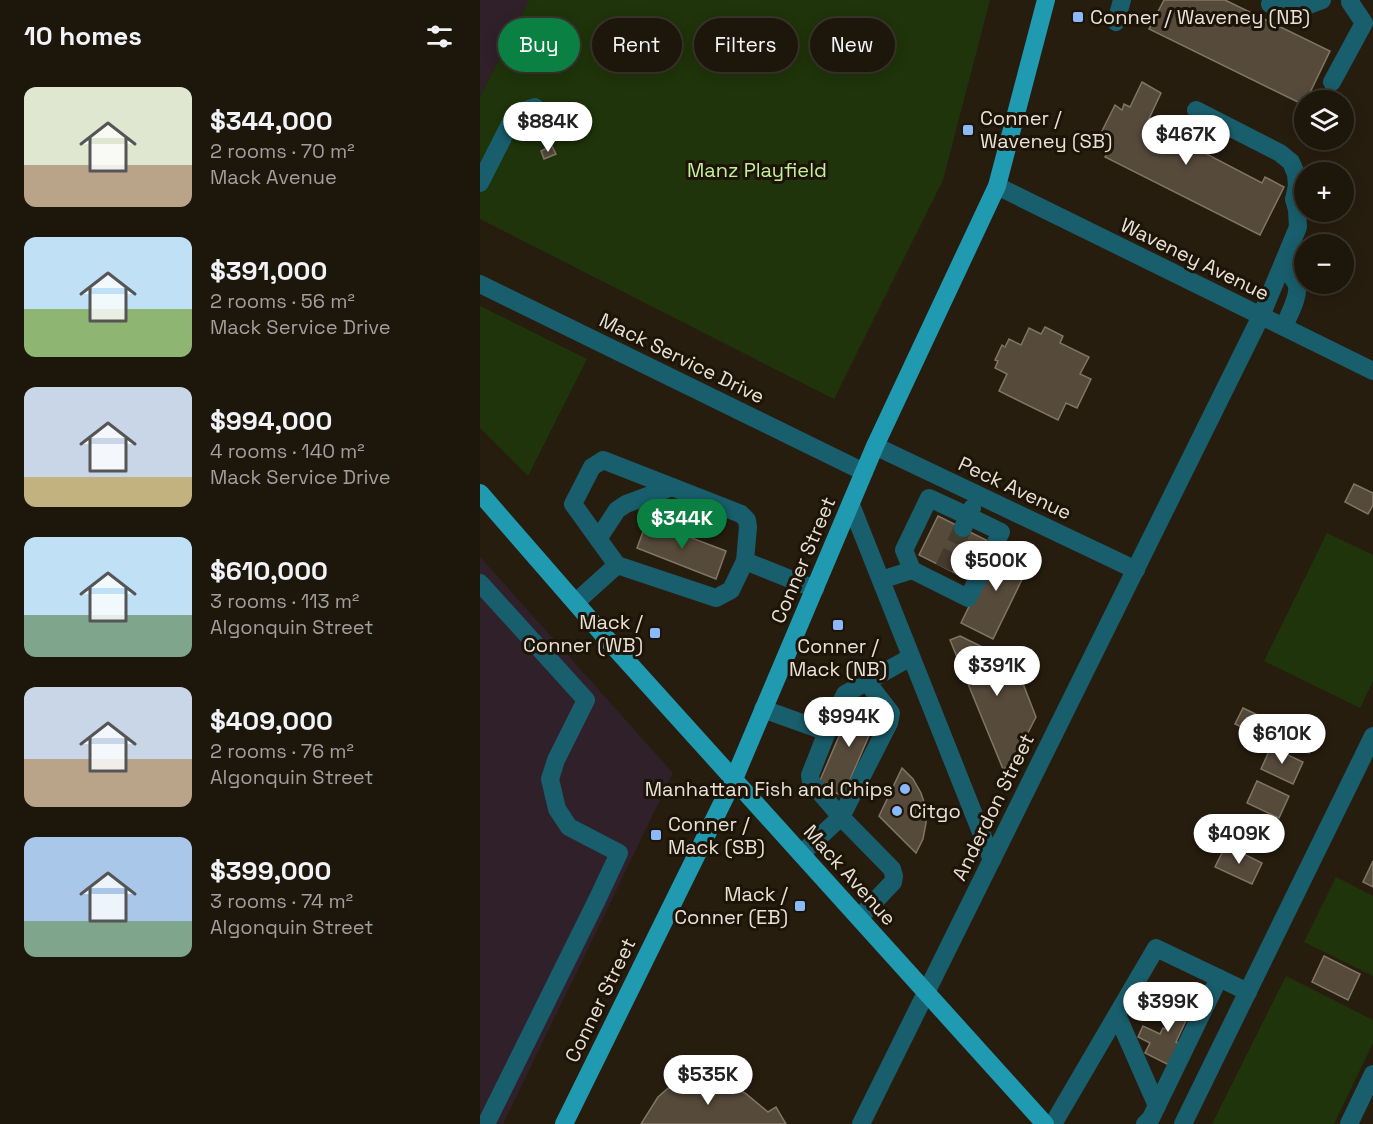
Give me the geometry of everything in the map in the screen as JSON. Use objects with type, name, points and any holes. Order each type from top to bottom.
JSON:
[{"type":"main road","name":"Conner Street","points":[[564,1124],[734,779],[875,446],[997,186],[1046,0]]},
{"type":"main road","name":"Mack Avenue","points":[[480,493],[1045,1124]]},
{"type":"street","points":[[1116,22],[1122,0]]},
{"type":"street","points":[[1270,4],[1298,9],[1324,0],[1332,3],[1353,1],[1364,23],[1332,82]]},
{"type":"street","points":[[480,183],[512,120],[518,113],[535,107]]},
{"type":"street","name":"Anderdon Street","points":[[861,1124],[1261,316],[1298,227],[1294,199],[1297,186],[1296,174],[1291,162],[1280,153],[1196,110]]},
{"type":"street","name":"Waveney Avenue","points":[[997,186],[1373,371]]},
{"type":"street","points":[[1282,267],[1297,285],[1284,327]]},
{"type":"street","name":"Mack Service Drive","points":[[480,284],[864,472]]},
{"type":"street","name":"Peck Avenue","points":[[875,446],[1136,570]]},
{"type":"street","points":[[603,460],[672,487],[741,514],[747,520],[745,561],[731,590],[724,595],[716,598],[617,565],[573,504],[592,467],[603,460]]},
{"type":"street","points":[[598,539],[617,510],[626,504],[672,487]]},
{"type":"street","points":[[965,522],[978,495]]},
{"type":"street","points":[[881,580],[912,570],[941,576],[968,598],[1001,532],[965,522],[929,498],[904,550],[912,570]]},
{"type":"street","points":[[851,505],[992,860]]},
{"type":"street","points":[[745,561],[814,589]]},
{"type":"street","points":[[576,602],[617,565]]},
{"type":"street","points":[[480,583],[586,700],[556,760],[550,779],[557,808],[569,827],[619,853],[486,1124]]},
{"type":"street","points":[[859,918],[893,882],[892,869],[841,817],[811,782],[810,775],[844,694],[911,657]]},
{"type":"street","points":[[801,854],[841,817],[889,723],[891,712],[867,682]]},
{"type":"street","points":[[764,709],[827,732]]},
{"type":"street","points":[[1183,1124],[1373,736]]},
{"type":"street","points":[[1053,1124],[1156,948],[1248,992]]},
{"type":"street","points":[[1145,1124],[1151,1119],[1219,978]]},
{"type":"street","points":[[1117,1015],[1157,1106]]},
{"type":"street","points":[[1349,1124],[1373,1074]]},
{"type":"shaded area","points":[[480,0],[529,0],[520,18],[498,18],[498,61],[480,97]]},
{"type":"shaded area","points":[[480,557],[673,773],[503,1124],[480,1124]]},
{"type":"green space","name":"Manz Playfield","points":[[529,0],[990,0],[943,180],[834,399],[480,219],[480,97],[498,61],[498,72],[580,72],[580,18],[520,18]]},
{"type":"green space","points":[[480,306],[587,359],[528,476],[480,428]]},
{"type":"green space","points":[[1327,533],[1373,555],[1373,681],[1360,708],[1264,661]]},
{"type":"green space","points":[[1336,877],[1373,896],[1373,976],[1304,942]]},
{"type":"green space","points":[[1286,976],[1373,1020],[1373,1043],[1334,1124],[1212,1124]]},
{"type":"building","points":[[1164,0],[1225,0],[1330,51],[1311,90],[1294,90],[1294,100],[1149,29]]},
{"type":"building","points":[[1142,82],[1161,93],[1147,123],[1262,183],[1265,177],[1284,187],[1260,235],[1105,157],[1113,142],[1106,138],[1110,134],[1102,131],[1115,105],[1122,110],[1124,104],[1130,107]]},
{"type":"building","points":[[552,146],[556,154],[544,159],[541,151]]},
{"type":"building","points":[[1045,327],[1063,336],[1060,343],[1089,357],[1080,374],[1091,379],[1077,408],[1066,403],[1058,420],[999,391],[1007,374],[995,368],[998,361],[995,360],[1002,345],[1005,347],[1009,339],[1021,345],[1029,328],[1041,334]]},
{"type":"building","points":[[1354,484],[1373,493],[1373,505],[1368,514],[1345,502]]},
{"type":"building","points":[[938,516],[990,542],[971,581],[919,555]]},
{"type":"building","points":[[647,521],[726,551],[716,579],[637,548]]},
{"type":"building","points":[[999,545],[1031,561],[993,639],[961,623]]},
{"type":"building","points":[[960,636],[1015,663],[1036,717],[1011,766],[1003,769],[950,640]]},
{"type":"building","points":[[855,699],[880,710],[843,796],[818,785]]},
{"type":"building","points":[[1243,708],[1262,717],[1254,733],[1235,724]]},
{"type":"building","points":[[1287,715],[1319,731],[1309,753],[1277,738]]},
{"type":"building","points":[[1271,747],[1303,762],[1293,784],[1261,769]]},
{"type":"building","points":[[902,768],[913,779],[926,808],[923,839],[916,853],[879,816]]},
{"type":"building","points":[[1257,781],[1289,796],[1279,818],[1247,803]]},
{"type":"building","points":[[1226,845],[1262,863],[1252,884],[1215,867]]},
{"type":"building","points":[[1373,861],[1373,887],[1363,882]]},
{"type":"building","points":[[1324,956],[1360,974],[1348,1000],[1312,982]]},
{"type":"building","points":[[1183,994],[1196,999],[1176,1042],[1181,1044],[1169,1065],[1145,1053],[1150,1043],[1138,1037],[1143,1026],[1160,1034],[1163,1028],[1166,1029]]},
{"type":"building","points":[[712,1075],[713,1086],[730,1087],[745,1093],[768,1112],[776,1107],[786,1124],[641,1124],[658,1097],[673,1084],[692,1077]]},
{"type":"tunnel","points":[[944,568],[963,528]]},
{"type":"place","name":"Conner / Waveney (NB)","points":[[1078,17]]},
{"type":"place","name":"Conner / Waveney (SB)","points":[[968,130]]},
{"type":"place","name":"Conner / Mack (NB)","points":[[838,625]]},
{"type":"place","name":"Mack / Conner (WB)","points":[[655,633]]},
{"type":"place","name":"Manhattan Fish and Chips","points":[[905,789]]},
{"type":"place","name":"Citgo","points":[[897,811]]},
{"type":"place","name":"Conner / Mack (SB)","points":[[656,835]]},
{"type":"place","name":"Mack / Conner (EB)","points":[[800,906]]}]
